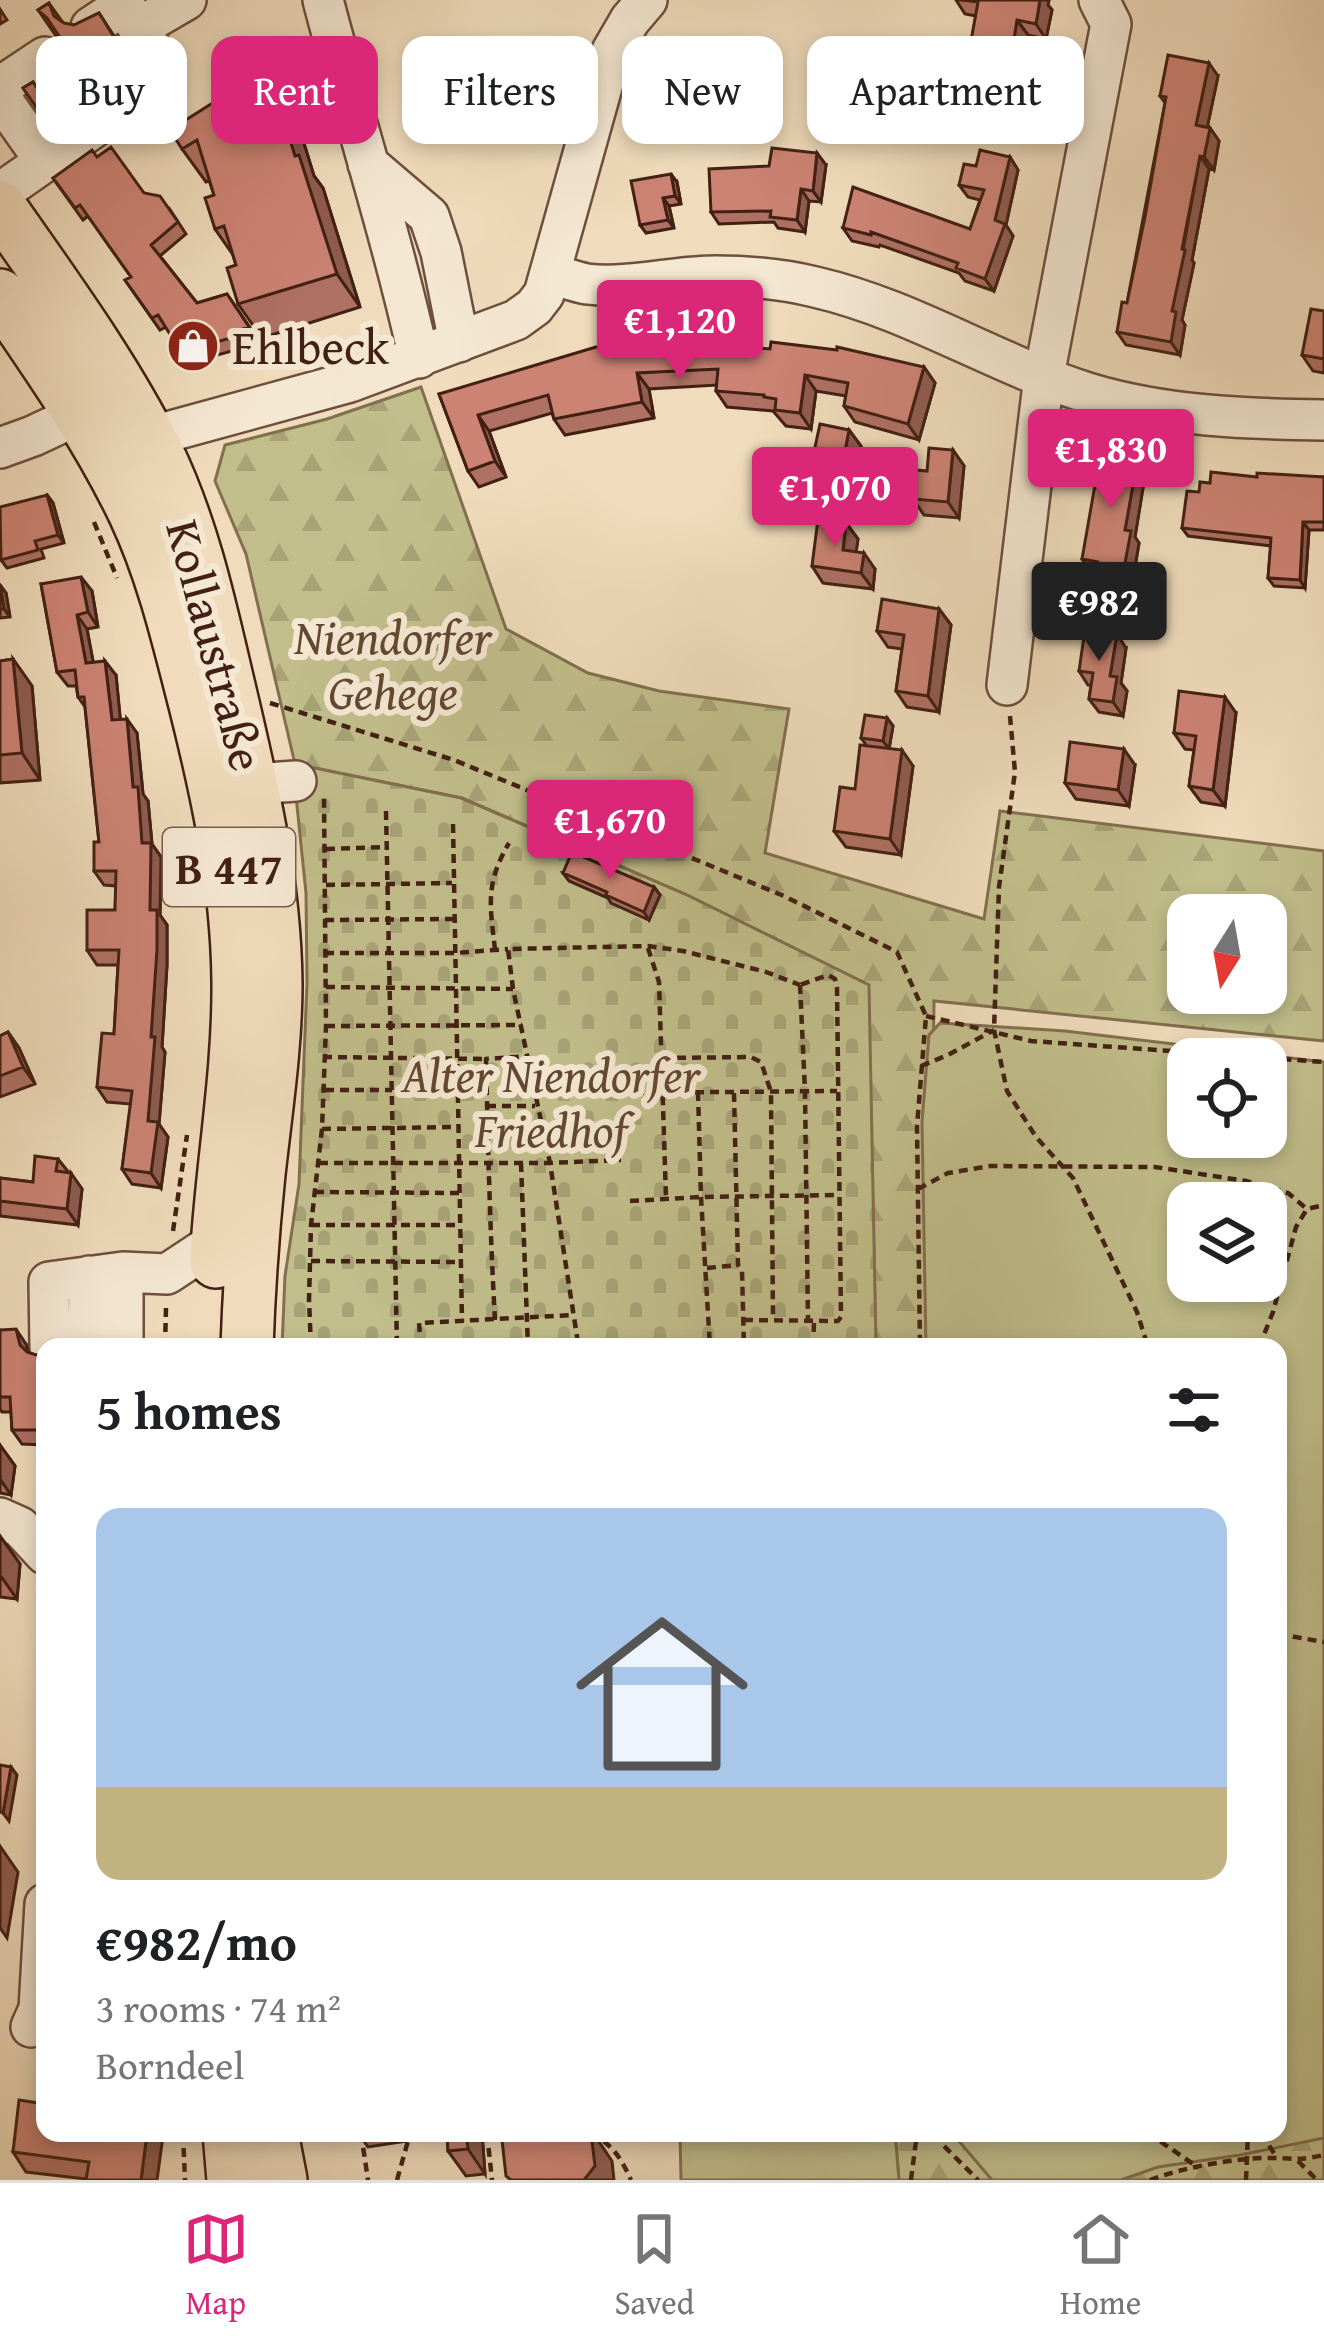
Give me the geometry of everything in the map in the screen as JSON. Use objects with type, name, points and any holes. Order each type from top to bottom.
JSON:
[{"type":"main road","name":"Kollaustraße","points":[[0,206],[149,437],[198,555],[235,708],[291,786],[272,908],[276,987],[247,1338]]},
{"type":"main road","name":"Kollaustraße","points":[[0,295],[80,414],[136,517],[168,599],[200,724],[231,878],[237,952],[236,1041],[217,1241],[213,1338]]},
{"type":"main road","points":[[231,2142],[233,2180]]},
{"type":"main road","points":[[274,2142],[281,2180]]},
{"type":"street","points":[[138,28],[186,0]]},
{"type":"street","points":[[322,0],[398,266],[419,358]]},
{"type":"street","points":[[0,448],[80,414],[149,437],[350,382],[516,320],[544,294],[612,51],[647,0]]},
{"type":"street","points":[[91,28],[124,5],[143,36]]},
{"type":"street","points":[[1007,685],[1044,376],[1115,8]]},
{"type":"street","points":[[0,193],[70,144]]},
{"type":"street","points":[[367,164],[429,216],[459,342]]},
{"type":"street","points":[[551,274],[586,284],[712,276],[816,287],[892,312],[1089,394],[1168,411],[1324,420]]},
{"type":"street","points":[[50,1338],[49,1282],[106,1274],[167,1274],[217,1241]]},
{"type":"street","points":[[90,1338],[106,1274]]},
{"type":"street","points":[[106,1274],[120,1338]]},
{"type":"street","points":[[0,1518],[20,1527],[36,1544]]},
{"type":"path","points":[[88,508],[118,581]]},
{"type":"path","points":[[1007,685],[1015,772],[998,887],[994,1030],[1007,1091],[1036,1137],[1073,1178],[1145,1338]]},
{"type":"path","points":[[235,708],[270,703],[454,760],[784,896],[898,952],[926,1016],[917,1126],[920,1338]]},
{"type":"path","points":[[291,786],[326,849],[326,1026],[322,1129],[311,1225],[311,1338]]},
{"type":"path","points":[[386,811],[398,1338]]},
{"type":"path","points":[[453,824],[462,1322]]},
{"type":"path","points":[[495,950],[491,879],[508,844]]},
{"type":"path","points":[[326,849],[386,847]]},
{"type":"path","points":[[326,885],[454,883]]},
{"type":"path","points":[[325,920],[454,919]]},
{"type":"path","points":[[325,952],[648,946],[766,972],[800,985],[819,976],[835,979],[842,1317],[838,1321],[744,1321]]},
{"type":"path","points":[[648,946],[659,982],[666,1198]]},
{"type":"path","points":[[508,949],[550,1163],[577,1338]]},
{"type":"path","points":[[800,985],[812,1338]]},
{"type":"path","points":[[325,987],[513,988]]},
{"type":"path","points":[[926,1016],[1031,1041],[1324,1062]]},
{"type":"path","points":[[326,1026],[522,1025]]},
{"type":"path","points":[[921,1066],[994,1030]]},
{"type":"path","points":[[323,1057],[528,1056]]},
{"type":"path","points":[[662,1058],[752,1058],[761,1062],[771,1092],[773,1319]]},
{"type":"path","points":[[485,1059],[495,1321]]},
{"type":"path","points":[[323,1090],[392,1090]]},
{"type":"path","points":[[605,1093],[837,1091]]},
{"type":"path","points":[[698,1092],[710,1338]]},
{"type":"path","points":[[734,1093],[744,1338]]},
{"type":"path","points":[[487,1106],[536,1106]]},
{"type":"path","points":[[165,1338],[167,1274],[189,1120]]},
{"type":"path","points":[[322,1129],[459,1127]]},
{"type":"path","points":[[489,1136],[542,1132]]},
{"type":"path","points":[[319,1162],[620,1160]]},
{"type":"path","points":[[521,1163],[527,1338]]},
{"type":"path","points":[[918,1189],[948,1173],[990,1166],[1155,1167],[1246,1181],[1288,1193],[1307,1209]]},
{"type":"path","points":[[314,1192],[460,1193]]},
{"type":"path","points":[[630,1201],[840,1195]]},
{"type":"path","points":[[1263,1338],[1296,1227],[1307,1209],[1324,1205]]},
{"type":"path","points":[[311,1225],[460,1225]]},
{"type":"path","points":[[311,1262],[461,1262]]},
{"type":"path","points":[[706,1268],[738,1265]]},
{"type":"path","points":[[420,1338],[419,1323],[573,1315]]},
{"type":"path","points":[[1287,1636],[1324,1642]]},
{"type":"path","points":[[183,2142],[185,2180]]},
{"type":"path","points":[[362,2142],[368,2180]]},
{"type":"path","points":[[397,2180],[407,2142]]},
{"type":"path","points":[[488,2142],[492,2180]]},
{"type":"path","points":[[606,2142],[619,2154],[631,2180],[614,2179]]},
{"type":"path","points":[[911,2180],[916,2142]]},
{"type":"path","points":[[942,2142],[978,2180]]},
{"type":"path","points":[[1161,2142],[1199,2168]]},
{"type":"path","points":[[1246,2180],[1248,2142]]},
{"type":"path","points":[[1266,2142],[1276,2158]]},
{"type":"path","points":[[1150,2180],[1247,2160],[1298,2161],[1324,2155]]},
{"type":"path","points":[[1298,2161],[1318,2180]]},
{"type":"green space","name":"Niendorfer Gehege","points":[[421,387],[506,629],[588,673],[659,691],[789,709],[765,853],[984,919],[1000,811],[1324,851],[1324,1041],[934,1001],[929,1338],[876,1338],[868,985],[685,894],[462,798],[295,764],[246,554],[215,481],[225,445],[327,419]]},
{"type":"green space","name":"Alter Niendorfer Friedhof","points":[[295,764],[461,798],[685,894],[869,985],[876,1338],[282,1338],[285,1276],[299,1184],[307,983],[306,893]]},
{"type":"green space","points":[[940,1023],[1167,1043],[1167,1158],[1287,1158],[1287,1058],[1324,1062],[1324,2138],[1158,2167],[1121,2180],[992,2180],[960,2142],[1287,2142],[1287,1338],[926,1338],[922,1122],[929,1035]]},
{"type":"green space","points":[[1324,1944],[1324,2180],[899,2180],[896,2142],[1287,2142],[1287,2134],[1297,2134]]},
{"type":"green space","points":[[680,2142],[896,2142],[899,2180],[681,2180]]},
{"type":"building","points":[[963,0],[1040,0],[1036,24],[1017,20],[1014,36],[972,36],[978,2]]},
{"type":"building","points":[[49,3],[54,16],[74,25],[99,13],[113,36],[59,36],[38,10]]},
{"type":"building","points":[[1168,55],[1209,63],[1196,125],[1210,128],[1182,249],[1171,342],[1117,332],[1145,217],[1166,97],[1160,96]]},
{"type":"building","points":[[33,82],[36,107],[23,88]]},
{"type":"building","points":[[211,104],[211,144],[291,144],[295,156],[299,155],[337,274],[238,304],[227,268],[236,265],[224,226],[215,229],[205,198],[214,195],[197,140],[182,149],[179,144],[187,144],[187,119]]},
{"type":"building","points":[[111,147],[144,193],[160,196],[178,222],[151,245],[197,303],[227,294],[249,327],[237,331],[238,336],[181,352],[158,315],[152,318],[125,280],[131,277],[80,205],[75,208],[53,178],[92,150],[97,157]]},
{"type":"building","points":[[772,148],[817,153],[813,191],[801,189],[797,220],[770,217],[771,211],[711,212],[709,169],[769,166]]},
{"type":"building","points":[[980,150],[1010,157],[995,220],[1005,224],[985,279],[956,268],[958,263],[871,232],[843,228],[853,187],[970,229],[984,190],[959,185],[964,164],[976,166]]},
{"type":"building","points":[[671,174],[675,196],[663,198],[668,220],[640,225],[631,181]]},
{"type":"building","points":[[1311,309],[1324,311],[1324,359],[1302,355]]},
{"type":"building","points":[[693,337],[694,343],[770,349],[771,342],[837,347],[924,367],[908,424],[844,406],[848,383],[805,375],[800,413],[775,410],[776,399],[764,395],[716,391],[718,369],[637,373],[642,402],[554,419],[548,395],[478,415],[495,461],[468,471],[439,394],[596,347]]},
{"type":"building","points":[[820,424],[849,430],[842,467],[812,461]]},
{"type":"building","points":[[1102,445],[1139,451],[1122,579],[1096,574],[1098,562],[1082,559]]},
{"type":"building","points":[[929,448],[953,450],[948,502],[913,499],[916,470],[927,471]]},
{"type":"building","points":[[1211,472],[1324,477],[1324,522],[1303,522],[1300,580],[1268,578],[1271,538],[1182,528],[1187,491],[1199,492],[1200,482],[1210,483]]},
{"type":"building","points":[[47,495],[58,535],[35,541],[38,550],[1,560],[0,507]]},
{"type":"building","points":[[818,519],[846,523],[843,550],[864,553],[861,573],[812,566]]},
{"type":"building","points":[[81,577],[88,612],[77,615],[86,663],[105,661],[112,720],[127,719],[142,843],[151,843],[150,910],[157,910],[157,950],[148,1121],[158,1122],[151,1173],[122,1169],[132,1091],[97,1087],[102,1033],[114,1034],[119,950],[87,950],[87,910],[115,910],[116,871],[94,871],[94,842],[99,842],[84,697],[78,697],[75,670],[57,672],[41,584]]},
{"type":"building","points":[[882,599],[939,609],[928,696],[896,691],[904,635],[877,631]]},
{"type":"building","points":[[1085,630],[1117,634],[1110,676],[1117,677],[1113,702],[1089,699],[1093,673],[1079,671]]},
{"type":"building","points":[[13,659],[22,753],[0,755],[0,661]]},
{"type":"building","points":[[1179,691],[1225,697],[1213,790],[1189,786],[1196,736],[1174,733]]},
{"type":"building","points":[[865,715],[887,718],[883,741],[861,738]]},
{"type":"building","points":[[1070,742],[1124,749],[1118,790],[1065,783]]},
{"type":"building","points":[[860,745],[902,750],[890,839],[834,831],[840,787],[855,789]]},
{"type":"building","points":[[572,852],[654,887],[644,912],[563,873]]},
{"type":"building","points":[[8,1032],[23,1067],[0,1076],[0,1036]]},
{"type":"building","points":[[35,1156],[58,1159],[56,1171],[71,1173],[67,1209],[0,1201],[0,1178],[33,1182]]},
{"type":"building","points":[[16,1329],[20,1345],[36,1355],[36,1430],[12,1430],[10,1397],[0,1397],[0,1330]]},
{"type":"building","points":[[0,1765],[11,1767],[3,1813],[0,1812]]},
{"type":"building","points":[[19,2100],[36,2103],[36,2142],[146,2142],[141,2180],[86,2180],[89,2162],[13,2152]]},
{"type":"building","points":[[448,2142],[467,2142],[468,2149],[448,2151]]},
{"type":"building","points":[[502,2142],[592,2142],[595,2166],[584,2180],[511,2180],[506,2176]]},
{"type":"place","name":"Ehlbeck","points":[[193,346]]}]
